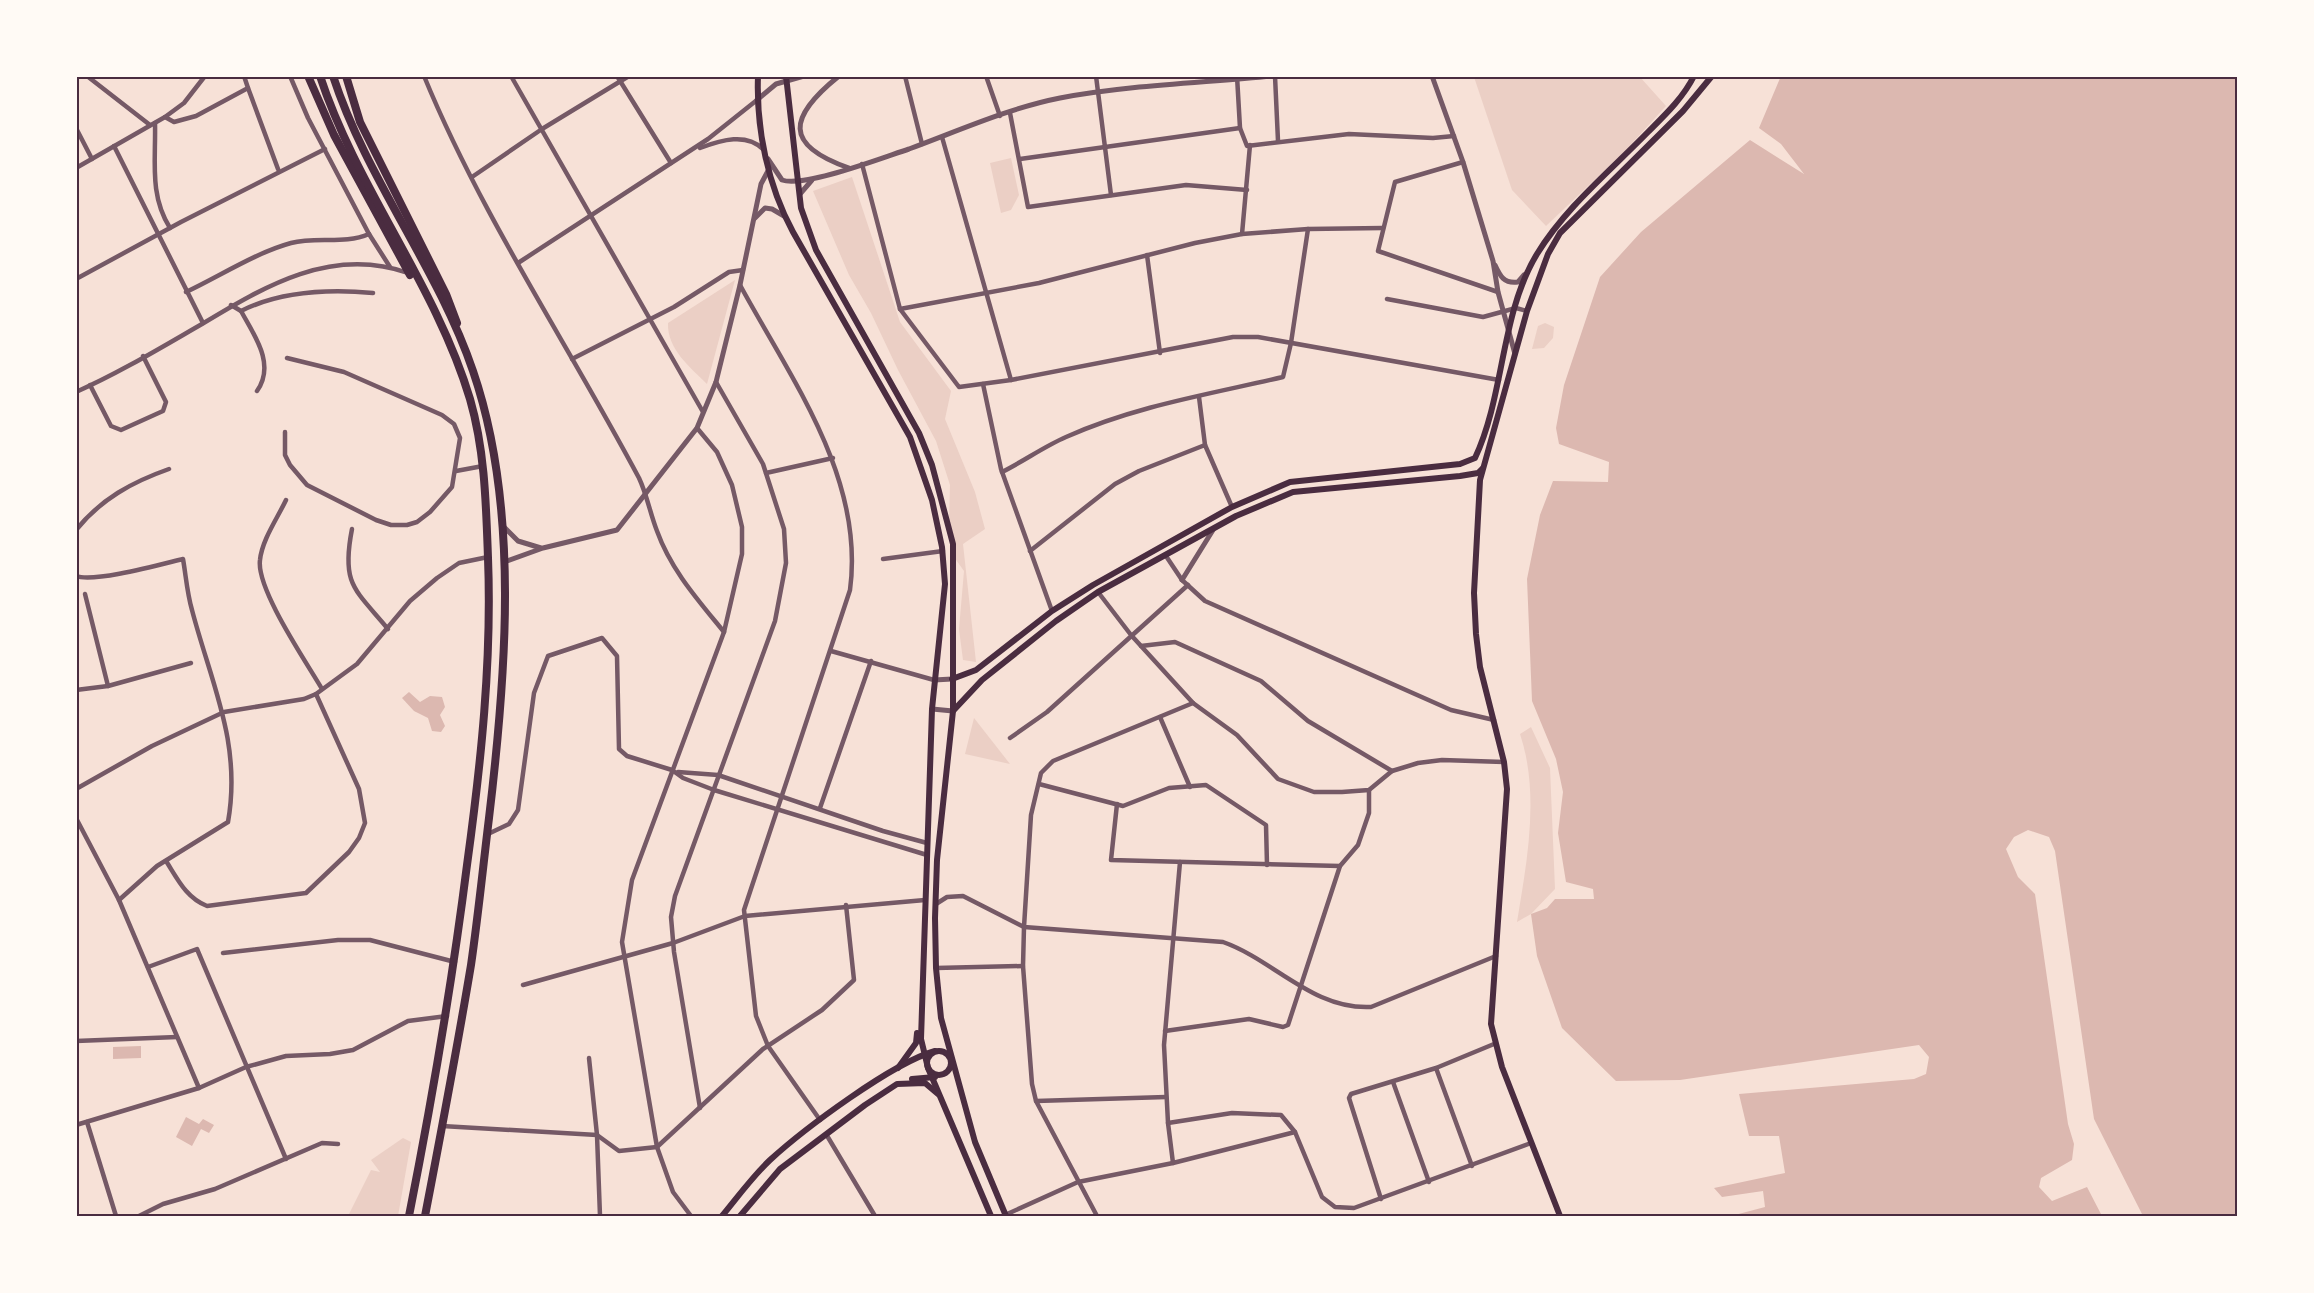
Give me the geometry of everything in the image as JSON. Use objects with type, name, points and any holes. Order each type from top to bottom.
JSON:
[{"type":"highway","points":[[308,76],[334,135],[408,273],[439,322]]},
{"type":"highway","points":[[320,76],[360,168],[439,322],[469,398],[484,466],[490,600],[483,723],[447,1016],[409,1216]]},
{"type":"highway","points":[[333,76],[352,126],[451,318],[473,370]]},
{"type":"highway","points":[[346,76],[360,122],[446,294],[473,370],[491,441],[504,562],[506,600],[502,675],[487,835],[471,964],[425,1216]]},
{"type":"main road","points":[[758,76],[758,100],[772,185],[784,216],[910,436],[922,466],[943,551],[945,584],[932,709],[920,1011],[916,1042],[897,1069]]},
{"type":"main road","points":[[787,78],[798,182],[805,220],[816,250],[919,433],[932,465],[953,544],[952,679],[954,711],[937,860],[936,968],[943,1035],[950,1060],[975,1142],[1006,1216]]},
{"type":"main road","points":[[1560,1216],[1494,1044],[1491,1024],[1507,789],[1504,762],[1480,667],[1475,613],[1480,480],[1527,311],[1548,254],[1560,233],[1704,89],[1710,78]]},
{"type":"main road","points":[[1693,79],[1697,88],[1704,89]]},
{"type":"main road","points":[[952,679],[976,670],[1052,611],[1093,585],[1232,507],[1290,482],[1464,463],[1475,458],[1499,380],[1516,308],[1530,266],[1556,228],[1677,102],[1693,79]]},
{"type":"main road","points":[[1464,463],[1474,467],[1480,480]]},
{"type":"main road","points":[[954,711],[982,680],[1056,621],[1098,592],[1236,516],[1293,492],[1478,473],[1484,467]]},
{"type":"main road","points":[[920,1011],[923,1054],[991,1216]]},
{"type":"main road","points":[[928,1068],[927,1060],[935,1051]]},
{"type":"main road","points":[[722,1216],[769,1161],[821,1121],[923,1054],[942,1052],[950,1060],[950,1069],[942,1076],[897,1084],[826,1134],[780,1169],[740,1216]]},
{"type":"main road","points":[[928,1068],[942,1076]]},
{"type":"main road","points":[[897,1084],[925,1083],[940,1096]]},
{"type":"street","points":[[87,76],[153,124]]},
{"type":"street","points":[[76,168],[165,117],[184,103],[206,76]]},
{"type":"street","points":[[244,76],[278,169]]},
{"type":"street","points":[[290,76],[369,234],[390,267]]},
{"type":"street","points":[[424,76],[472,177],[647,494],[657,531],[674,566],[682,580],[724,632]]},
{"type":"street","points":[[511,76],[703,412]]},
{"type":"street","points":[[617,76],[671,163]]},
{"type":"street","points":[[472,177],[543,129],[629,76]]},
{"type":"street","points":[[518,263],[688,152],[776,84],[787,78],[804,76]]},
{"type":"street","points":[[839,76],[803,111],[800,132],[810,150],[849,168]]},
{"type":"street","points":[[905,76],[922,144]]},
{"type":"street","points":[[986,76],[1000,116]]},
{"type":"street","points":[[1095,76],[1103,147],[1112,195]]},
{"type":"street","points":[[688,152],[720,142],[747,139],[759,144],[780,178],[789,183],[798,182],[818,178],[1000,116],[1059,99],[1210,79],[1274,76],[1278,141]]},
{"type":"street","points":[[1432,76],[1463,162],[1493,261],[1502,311],[1515,356]]},
{"type":"street","points":[[1237,78],[1240,128],[1247,146],[1348,134],[1433,138],[1454,136]]},
{"type":"street","points":[[165,117],[174,122],[183,121],[248,88]]},
{"type":"street","points":[[1010,113],[1028,207],[1186,185],[1247,190]]},
{"type":"street","points":[[153,124],[154,185],[160,210],[170,228]]},
{"type":"street","points":[[76,128],[92,159]]},
{"type":"street","points":[[1020,159],[1240,128]]},
{"type":"street","points":[[942,137],[1011,380]]},
{"type":"street","points":[[1242,234],[1250,145]]},
{"type":"street","points":[[114,146],[203,323]]},
{"type":"street","points":[[76,279],[325,149]]},
{"type":"street","points":[[1463,162],[1395,182],[1378,251],[1498,292]]},
{"type":"street","points":[[862,164],[900,309],[959,387],[1160,353],[1233,337],[1257,337],[1499,380]]},
{"type":"street","points":[[504,562],[543,548],[617,530],[697,428],[716,382],[744,270],[761,184],[769,167]]},
{"type":"street","points":[[800,194],[804,187],[818,178]]},
{"type":"street","points":[[754,219],[765,208],[775,210],[784,216]]},
{"type":"street","points":[[900,309],[1040,283],[1242,234],[1308,229],[1383,228]]},
{"type":"street","points":[[1002,472],[1064,438],[1086,429],[1159,405],[1283,377],[1291,343],[1308,229]]},
{"type":"street","points":[[186,292],[289,244],[311,239],[355,239],[369,234]]},
{"type":"street","points":[[390,267],[397,256],[394,246]]},
{"type":"street","points":[[1148,255],[1160,353]]},
{"type":"street","points":[[1493,261],[1501,277],[1512,282],[1522,279],[1530,266]]},
{"type":"street","points":[[76,392],[275,282],[312,269],[348,265],[390,267],[408,273]]},
{"type":"street","points":[[572,359],[649,317],[674,307],[729,272],[744,270]]},
{"type":"street","points":[[740,285],[833,458],[845,498],[854,561],[850,590],[831,651],[744,910],[756,1016],[768,1046],[821,1121]]},
{"type":"street","points":[[241,311],[264,301],[304,294],[348,291],[373,293]]},
{"type":"street","points":[[1388,299],[1483,317],[1516,308],[1527,311]]},
{"type":"street","points":[[231,305],[241,311],[264,356],[263,383],[257,391]]},
{"type":"street","points":[[90,385],[111,426],[121,430],[164,411],[166,402],[143,356]]},
{"type":"street","points":[[285,432],[285,455],[290,465],[307,484],[332,500],[391,525],[407,525],[417,522],[430,512],[452,487],[460,438],[454,424],[442,415],[344,372],[287,358]]},
{"type":"street","points":[[700,1108],[674,952],[671,917],[675,896],[775,621],[786,563],[784,529],[766,473],[748,435],[716,382]]},
{"type":"street","points":[[983,384],[1002,472],[1052,611]]},
{"type":"street","points":[[1199,397],[1205,445],[1232,507]]},
{"type":"street","points":[[691,1216],[673,1192],[657,1147],[622,942],[632,880],[724,632],[738,579],[742,526],[732,485],[717,452],[697,428]]},
{"type":"street","points":[[1030,551],[1115,484],[1139,471],[1205,445]]},
{"type":"street","points":[[766,473],[833,458]]},
{"type":"street","points":[[456,471],[484,466]]},
{"type":"street","points":[[76,530],[110,497],[137,481],[170,470]]},
{"type":"street","points":[[286,500],[262,551],[260,571],[282,620],[322,689]]},
{"type":"street","points":[[500,520],[507,532],[518,541],[543,548]]},
{"type":"street","points":[[352,529],[349,548],[350,580],[388,629]]},
{"type":"street","points":[[1182,579],[1214,530]]},
{"type":"street","points":[[1160,547],[1182,579],[1205,601],[1430,701],[1452,710],[1494,720]]},
{"type":"street","points":[[883,560],[943,551]]},
{"type":"street","points":[[76,789],[152,746],[224,712],[304,699],[316,694],[357,664],[410,601],[452,566],[466,560],[488,557]]},
{"type":"street","points":[[76,576],[82,578],[101,576],[183,559],[191,609],[224,712],[234,791],[228,822],[166,861],[119,900]]},
{"type":"street","points":[[1093,585],[1131,635],[1193,703],[1237,735],[1278,779],[1314,792],[1369,790],[1392,771],[1418,763],[1442,760],[1504,762]]},
{"type":"street","points":[[1010,738],[1047,712],[1188,585]]},
{"type":"street","points":[[85,594],[108,686]]},
{"type":"street","points":[[487,835],[509,824],[518,810],[534,693],[548,656],[584,642],[602,638],[616,656],[619,749],[627,756],[678,772],[718,775],[927,843]]},
{"type":"street","points":[[1141,646],[1175,642],[1261,681],[1308,721],[1392,771]]},
{"type":"street","points":[[831,651],[934,680],[952,679]]},
{"type":"street","points":[[820,808],[871,661]]},
{"type":"street","points":[[76,690],[108,686],[192,663]]},
{"type":"street","points":[[166,861],[188,894],[197,902],[207,906],[306,893],[349,852],[365,823],[363,807],[359,789],[316,694]]},
{"type":"street","points":[[1097,1216],[1036,1101],[1032,1084],[1023,966],[1031,815],[1041,773],[1053,761],[1193,703]]},
{"type":"street","points":[[932,709],[954,711]]},
{"type":"street","points":[[1160,717],[1190,787]]},
{"type":"street","points":[[678,772],[683,778],[714,790],[777,807],[927,855]]},
{"type":"street","points":[[1038,784],[1123,806],[1169,788],[1206,785],[1266,825],[1267,865]]},
{"type":"street","points":[[1166,1031],[1249,1019],[1283,1027],[1288,1025],[1340,866],[1358,845],[1369,813],[1369,790]]},
{"type":"street","points":[[1116,804],[1110,860],[1340,866]]},
{"type":"street","points":[[76,818],[119,900],[198,1088]]},
{"type":"street","points":[[1173,1163],[1167,1123],[1166,1031],[1180,862]]},
{"type":"street","points":[[936,904],[947,897],[963,896],[1024,927],[1223,942],[1240,948],[1301,988],[1353,1008],[1371,1007],[1496,956]]},
{"type":"street","points":[[523,985],[673,943],[745,916],[925,900]]},
{"type":"street","points":[[442,1126],[597,1136],[619,1151],[657,1147],[768,1046],[810,1019],[854,980],[846,906]]},
{"type":"street","points":[[223,954],[338,940],[370,940],[455,962]]},
{"type":"street","points":[[148,967],[197,949],[286,1159]]},
{"type":"street","points":[[936,968],[1023,966]]},
{"type":"street","points":[[76,1125],[198,1088],[246,1067],[286,1056],[330,1054],[352,1050],[408,1021],[447,1016]]},
{"type":"street","points":[[76,1041],[177,1037]]},
{"type":"street","points":[[1381,1199],[1349,1098],[1352,1095],[1436,1068],[1494,1044]]},
{"type":"street","points":[[589,1058],[597,1136],[600,1216]]},
{"type":"street","points":[[1436,1068],[1472,1166]]},
{"type":"street","points":[[1393,1082],[1429,1182]]},
{"type":"street","points":[[1036,1101],[1166,1097]]},
{"type":"street","points":[[1167,1123],[1232,1113],[1281,1115],[1295,1132],[1322,1197],[1335,1207],[1354,1208],[1531,1143]]},
{"type":"street","points":[[87,1122],[116,1216]]},
{"type":"street","points":[[1006,1216],[1078,1182],[1173,1163],[1295,1132]]},
{"type":"street","points":[[826,1134],[875,1216]]},
{"type":"street","points":[[139,1216],[163,1204],[215,1189],[322,1143],[338,1144]]},
{"type":"shaded area","points":[[1781,76],[2237,77],[2237,1216],[2143,1216],[2094,1119],[2055,851],[2049,837],[2028,830],[2014,837],[2006,849],[2018,877],[2035,894],[2068,1124],[2074,1144],[2072,1160],[2041,1178],[2039,1187],[2052,1201],[2087,1187],[2102,1216],[1731,1216],[1765,1207],[1763,1191],[1722,1197],[1714,1188],[1785,1173],[1779,1136],[1749,1136],[1739,1094],[1914,1079],[1926,1074],[1929,1057],[1919,1045],[1680,1080],[1616,1081],[1562,1028],[1537,956],[1531,914],[1547,908],[1555,899],[1594,899],[1593,889],[1566,882],[1558,833],[1563,792],[1556,759],[1532,701],[1527,579],[1540,515],[1553,481],[1608,482],[1609,462],[1559,444],[1556,428],[1564,385],[1600,277],[1641,232],[1750,140],[1804,174],[1781,144],[1759,128]]},
{"type":"shaded area","points":[[1474,77],[1640,77],[1666,106],[1625,151],[1546,226],[1512,190]]},
{"type":"shaded area","points":[[1011,158],[1019,195],[1011,210],[1001,213],[990,163]]},
{"type":"shaded area","points":[[852,177],[900,322],[951,391],[945,419],[975,492],[985,529],[963,544],[976,662],[963,660],[959,629],[964,571],[954,557],[949,522],[950,485],[936,441],[871,313],[849,275],[813,191]]},
{"type":"shaded area","points":[[735,280],[707,384],[675,349],[668,323]]},
{"type":"shaded area","points":[[1545,323],[1554,327],[1553,338],[1544,348],[1532,349],[1538,326]]},
{"type":"shaded area","points":[[409,692],[420,702],[430,696],[442,697],[445,707],[440,715],[445,726],[441,732],[432,731],[428,718],[414,711],[402,698]]},
{"type":"shaded area","points":[[974,718],[1010,764],[965,754]]},
{"type":"shaded area","points":[[1531,727],[1550,768],[1555,889],[1531,914],[1517,922],[1530,828],[1529,780],[1520,734]]},
{"type":"shaded area","points":[[141,1046],[141,1058],[113,1059],[113,1047]]},
{"type":"shaded area","points":[[186,1117],[199,1124],[203,1119],[214,1125],[209,1133],[201,1129],[192,1146],[176,1137]]},
{"type":"shaded area","points":[[403,1138],[411,1142],[398,1216],[348,1216],[371,1170],[380,1172],[371,1160]]}]
